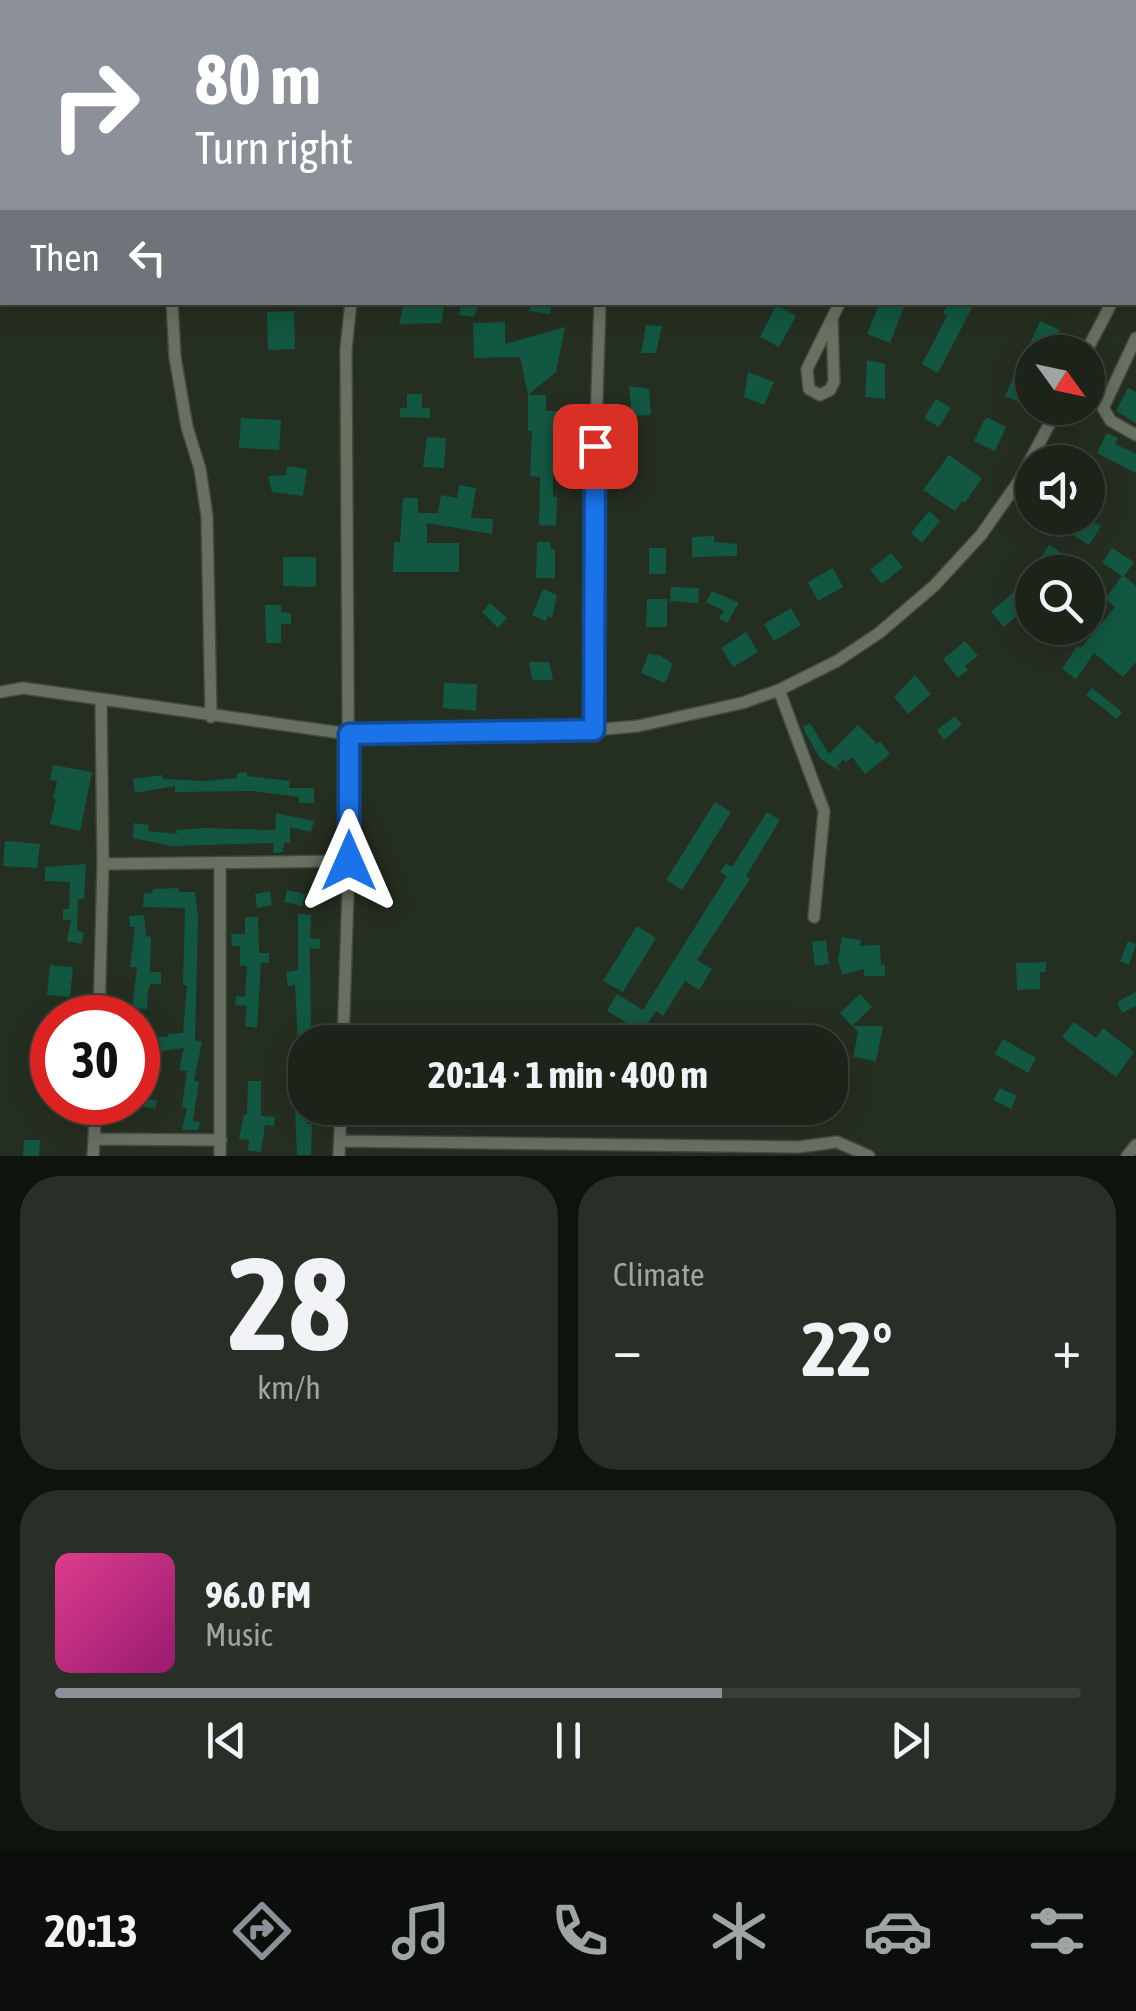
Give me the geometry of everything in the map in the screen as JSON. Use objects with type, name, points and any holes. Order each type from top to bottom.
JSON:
[{"type":"street","points":[[172,305],[175,357],[207,516],[211,717]]},
{"type":"street","points":[[344,1025],[349,861],[346,349],[351,305]]},
{"type":"street","points":[[594,730],[592,520],[600,305]]},
{"type":"street","points":[[832,319],[834,382],[830,390],[820,395],[809,389],[807,369],[839,305]]},
{"type":"street","points":[[1095,335],[1110,305]]},
{"type":"street","points":[[1136,338],[1103,408],[1110,421],[1136,435]]},
{"type":"street","points":[[0,692],[23,688],[349,734],[594,730],[676,719],[779,690],[879,633],[934,586],[981,535],[1018,481],[1049,425]]},
{"type":"street","points":[[779,690],[824,811],[814,917]]},
{"type":"street","points":[[100,995],[101,700]]},
{"type":"street","points":[[103,864],[349,861]]},
{"type":"street","points":[[220,863],[220,1156]]},
{"type":"street","points":[[94,1156],[95,1125]]},
{"type":"street","points":[[339,1156],[340,1125]]},
{"type":"street","points":[[95,1139],[221,1140]]},
{"type":"street","points":[[340,1141],[512,1150],[670,1151],[829,1149],[846,1144],[870,1156]]},
{"type":"street","points":[[1127,1156],[1136,1144]]},
{"type":"building","points":[[403,305],[444,305],[441,323],[399,324]]},
{"type":"building","points":[[461,305],[478,305],[474,317],[459,315]]},
{"type":"building","points":[[531,305],[552,305],[550,314],[529,311]]},
{"type":"building","points":[[776,305],[796,316],[779,347],[760,337]]},
{"type":"building","points":[[879,305],[905,305],[890,343],[867,334]]},
{"type":"building","points":[[947,305],[973,305],[938,373],[922,364],[947,316],[943,313]]},
{"type":"building","points":[[294,311],[295,349],[268,350],[267,312]]},
{"type":"building","points":[[1040,321],[1060,330],[1058,335],[1034,335]]},
{"type":"building","points":[[505,322],[505,344],[565,327],[556,372],[528,395],[520,357],[474,358],[473,323]]},
{"type":"building","points":[[646,325],[662,326],[656,353],[641,353]]},
{"type":"building","points":[[867,360],[885,364],[885,399],[865,397]]},
{"type":"building","points":[[748,372],[774,382],[764,405],[744,397]]},
{"type":"building","points":[[1015,374],[1015,400],[1005,396]]},
{"type":"building","points":[[629,386],[649,389],[651,415],[632,416]]},
{"type":"building","points":[[1128,388],[1136,392],[1136,423],[1116,411]]},
{"type":"building","points":[[407,394],[422,394],[422,408],[430,408],[430,418],[400,417],[400,408],[407,408]]},
{"type":"building","points":[[528,395],[546,395],[546,411],[564,411],[564,432],[557,432],[553,477],[556,526],[539,525],[540,477],[530,476],[532,431],[528,431]]},
{"type":"building","points":[[936,399],[951,408],[939,427],[924,418]]},
{"type":"building","points":[[986,417],[1006,427],[995,451],[974,441]]},
{"type":"building","points":[[241,418],[281,420],[279,450],[239,448]]},
{"type":"building","points":[[1107,433],[1118,438],[1115,444],[1136,454],[1136,473],[1105,457],[1105,445],[1101,445]]},
{"type":"building","points":[[427,437],[446,438],[444,468],[423,467]]},
{"type":"building","points":[[949,455],[982,478],[955,511],[923,490]]},
{"type":"building","points":[[287,466],[307,469],[303,496],[272,492],[268,476],[286,475]]},
{"type":"building","points":[[459,485],[476,488],[471,518],[493,519],[492,534],[427,523],[427,543],[459,543],[459,572],[393,572],[394,542],[400,542],[403,498],[418,498],[418,513],[438,513],[441,495],[457,498]]},
{"type":"building","points":[[929,511],[940,521],[922,543],[911,533]]},
{"type":"building","points":[[1073,535],[1095,535],[1089,545]]},
{"type":"building","points":[[714,536],[714,542],[737,544],[737,556],[692,557],[692,537]]},
{"type":"building","points":[[537,542],[550,542],[551,549],[555,549],[555,578],[536,578]]},
{"type":"building","points":[[1049,545],[1065,555],[1043,555]]},
{"type":"building","points":[[649,548],[666,548],[666,574],[649,574]]},
{"type":"building","points":[[1112,548],[1134,562],[1124,576],[1136,586],[1136,662],[1123,677],[1094,653],[1076,679],[1062,669],[1077,646],[1105,645],[1105,619],[1115,607],[1105,599],[1122,576],[1105,565]]},
{"type":"building","points":[[891,553],[903,567],[882,584],[870,570]]},
{"type":"building","points":[[283,557],[316,557],[316,587],[283,586]]},
{"type":"building","points":[[833,568],[843,587],[818,601],[808,582]]},
{"type":"building","points":[[671,587],[699,588],[698,603],[670,601]]},
{"type":"building","points":[[543,589],[557,595],[552,618],[548,616],[546,621],[532,615]]},
{"type":"building","points":[[712,591],[739,603],[727,623],[719,618],[724,611],[706,602]]},
{"type":"building","points":[[1015,591],[1015,617],[1004,627],[991,612]]},
{"type":"building","points":[[647,599],[667,599],[667,627],[646,627]]},
{"type":"building","points":[[490,603],[507,618],[498,628],[482,612]]},
{"type":"building","points":[[265,605],[281,605],[281,612],[291,613],[291,624],[281,624],[281,643],[266,643]]},
{"type":"building","points":[[791,608],[801,625],[774,641],[764,624]]},
{"type":"building","points":[[746,632],[758,652],[733,667],[721,648]]},
{"type":"building","points":[[965,641],[978,656],[958,678],[943,659]]},
{"type":"building","points":[[649,653],[673,664],[665,683],[641,673]]},
{"type":"building","points":[[529,662],[549,662],[553,680],[532,680]]},
{"type":"building","points":[[915,675],[931,694],[908,714],[894,697]]},
{"type":"building","points":[[444,683],[477,684],[476,711],[443,708]]},
{"type":"building","points":[[1092,688],[1122,712],[1117,719],[1086,695]]},
{"type":"building","points":[[955,716],[962,725],[944,740],[937,730]]},
{"type":"building","points":[[810,723],[829,754],[858,725],[890,754],[865,774],[852,757],[846,762],[843,759],[837,767],[841,772],[820,758],[803,727]]},
{"type":"building","points":[[53,765],[92,772],[80,831],[50,824],[57,781],[50,780]]},
{"type":"building","points":[[247,772],[247,776],[290,781],[289,788],[314,788],[314,803],[299,803],[299,797],[252,791],[175,792],[175,786],[135,793],[133,779],[162,775],[163,779],[206,781],[237,778],[237,773]]},
{"type":"building","points":[[715,802],[731,812],[682,890],[666,880]]},
{"type":"building","points":[[767,812],[780,820],[746,876],[750,879],[697,960],[712,969],[699,990],[685,981],[663,1016],[656,1011],[647,1025],[630,1025],[607,1011],[617,994],[643,1010],[727,876],[720,872],[726,863],[732,867]]},
{"type":"building","points":[[276,813],[314,821],[311,832],[290,827],[290,843],[284,843],[283,852],[273,853],[274,843],[172,846],[133,838],[134,823],[149,825],[148,831],[177,834],[176,830],[203,828],[275,830]]},
{"type":"building","points":[[5,841],[40,844],[37,868],[3,866]]},
{"type":"building","points":[[86,864],[84,899],[78,899],[77,931],[84,932],[82,944],[67,941],[71,920],[63,920],[63,909],[69,909],[70,882],[45,881],[45,867]]},
{"type":"building","points":[[153,889],[195,892],[195,1040],[202,1042],[194,1081],[199,1082],[193,1121],[200,1122],[198,1130],[182,1130],[187,1108],[182,1107],[187,1071],[179,1070],[184,1048],[160,1051],[160,1037],[183,1033],[187,985],[183,985],[185,908],[143,907],[144,893],[152,894]]},
{"type":"building","points":[[287,890],[305,894],[302,906],[284,902]]},
{"type":"building","points":[[270,891],[272,905],[257,908],[255,894]]},
{"type":"building","points":[[298,914],[311,915],[310,938],[320,939],[320,949],[310,948],[311,1025],[297,1025],[295,985],[288,986],[286,972],[298,970]]},
{"type":"building","points":[[144,915],[146,936],[151,937],[150,972],[161,972],[161,984],[151,984],[148,995],[134,995],[137,967],[130,967],[135,927],[130,927],[129,916]]},
{"type":"building","points":[[245,917],[258,917],[259,953],[269,953],[269,963],[261,963],[257,1028],[245,1026],[247,1006],[235,1005],[236,996],[245,997],[247,966],[240,966],[240,946],[232,946],[231,934],[245,934]]},
{"type":"building","points":[[637,926],[656,938],[623,992],[603,981]]},
{"type":"building","points":[[842,937],[861,940],[860,946],[880,945],[885,976],[864,976],[864,969],[842,975],[838,959]]},
{"type":"building","points":[[826,940],[829,964],[815,966],[812,942]]},
{"type":"building","points":[[1128,941],[1136,944],[1129,965],[1120,961]]},
{"type":"building","points":[[1046,962],[1046,972],[1040,972],[1040,989],[1017,990],[1016,963]]},
{"type":"building","points":[[50,965],[73,967],[70,995],[47,995]]},
{"type":"building","points":[[1136,992],[1136,1006],[1122,1013],[1117,1002]]},
{"type":"building","points":[[860,994],[872,1007],[852,1026],[840,1013]]},
{"type":"building","points":[[1074,1022],[1096,1038],[1103,1028],[1134,1052],[1116,1077],[1062,1037]]},
{"type":"building","points":[[852,1026],[883,1026],[876,1061],[853,1057],[858,1032]]},
{"type":"building","points":[[1003,1039],[1036,1058],[1028,1073],[995,1054]]},
{"type":"building","points":[[248,1081],[261,1081],[261,1116],[275,1117],[274,1126],[265,1125],[261,1152],[248,1150],[249,1140],[239,1139],[247,1115]]},
{"type":"building","points":[[1000,1088],[1017,1096],[1011,1109],[993,1100]]},
{"type":"building","points":[[296,1125],[312,1125],[311,1155],[297,1155]]},
{"type":"building","points":[[24,1140],[40,1140],[39,1156],[23,1156]]},
{"type":"route","points":[[349,861],[349,734],[594,730],[595,446]]}]
